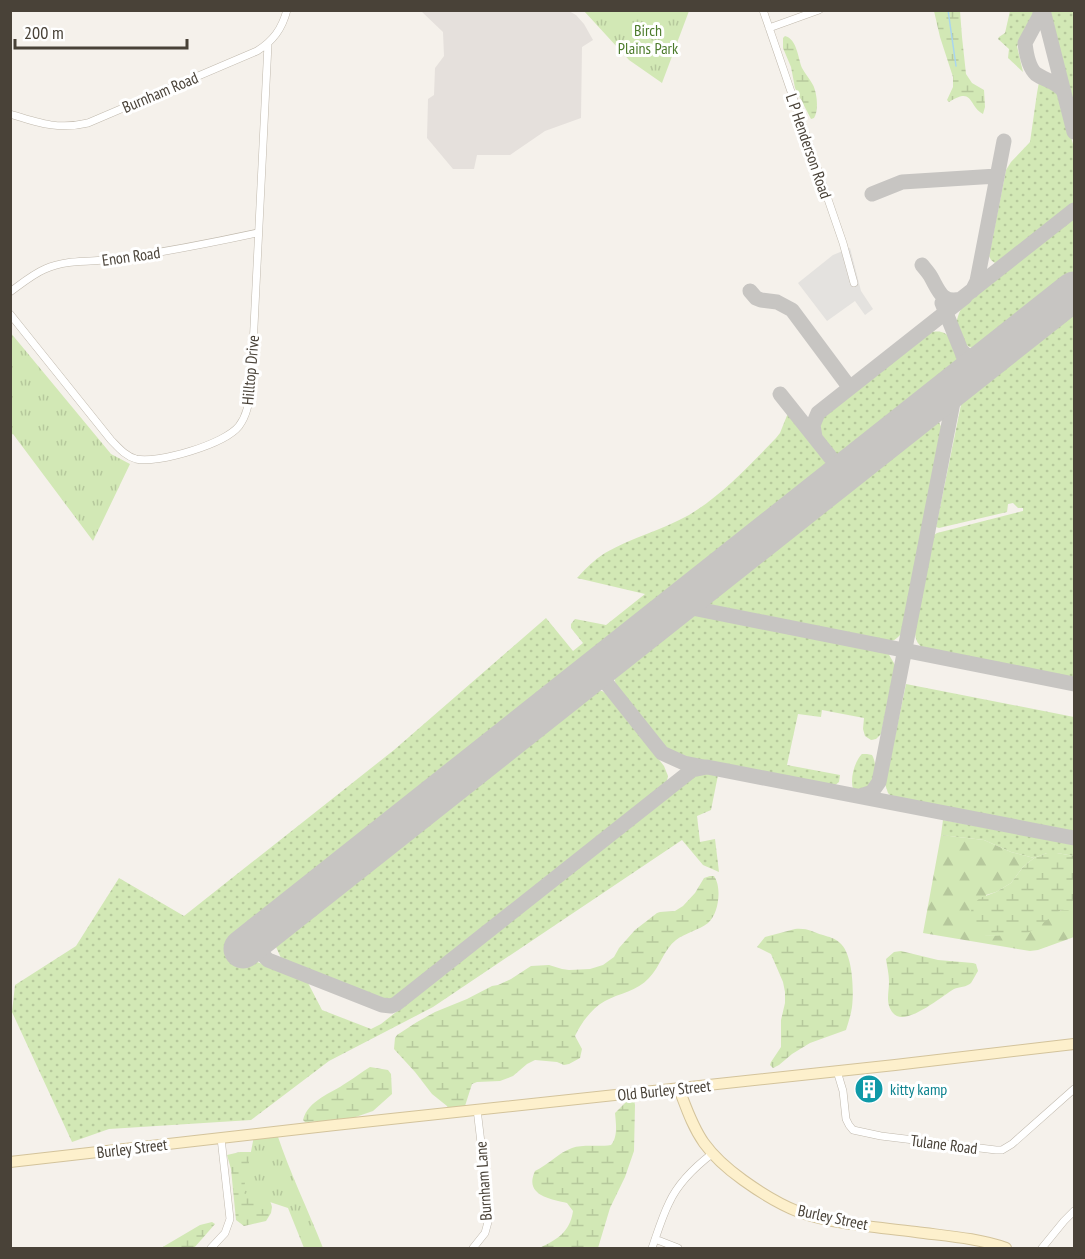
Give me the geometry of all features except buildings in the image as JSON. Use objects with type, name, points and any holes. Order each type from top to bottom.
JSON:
[{"type":"main road","name":"Old Burley Street","points":[[253,1134],[1074,1044]]},
{"type":"main road","name":"Burley Street","points":[[679,1089],[692,1123],[704,1144],[730,1170],[767,1196],[799,1212],[855,1224],[965,1238],[1006,1248]]},
{"type":"main road","name":"Burley Street","points":[[10,1162],[253,1134]]},
{"type":"street","name":"Burnham Road","points":[[10,114],[51,126],[74,126],[88,123],[257,51],[268,44],[282,26],[287,10]]},
{"type":"street","name":"L P Henderson Road","points":[[763,10],[843,243],[854,283]]},
{"type":"street","points":[[769,28],[819,10]]},
{"type":"street","name":"Hilltop Drive","points":[[10,314],[125,454],[145,460],[160,458],[201,447],[234,431],[243,420],[249,403],[268,44]]},
{"type":"street","name":"Enon Road","points":[[10,292],[36,274],[58,265],[177,250],[257,233]]},
{"type":"street","name":"Tulane Road","points":[[837,1071],[843,1091],[846,1119],[853,1130],[880,1136],[996,1150],[1002,1150],[1012,1144],[1074,1089]]},
{"type":"street","name":"Burnham Lane","points":[[473,1248],[485,1233],[488,1222],[477,1109]]},
{"type":"street","points":[[211,1248],[225,1233],[230,1219],[221,1138]]},
{"type":"street","points":[[652,1248],[668,1204],[675,1193],[699,1164],[713,1153]]},
{"type":"street","points":[[1042,1248],[1074,1211]]},
{"type":"street","points":[[655,1239],[678,1248]]},
{"type":"shaded area","points":[[567,10],[576,15],[584,24],[593,40],[582,47],[581,118],[545,131],[510,155],[477,155],[474,169],[453,169],[427,138],[428,99],[434,95],[435,68],[444,56],[443,32],[421,11]]},
{"type":"shaded area","points":[[850,248],[861,291],[873,309],[865,315],[855,301],[827,321],[798,283],[833,255]]},
{"type":"green space","name":"Birch Plains Park","points":[[584,11],[689,11],[662,83],[629,60]]},
{"type":"green space","points":[[934,11],[960,11],[966,74],[972,83],[984,90],[983,114],[967,97],[963,96],[949,102],[947,100],[953,87],[953,77]]},
{"type":"green space","points":[[1010,11],[1037,11],[1017,46],[1023,72],[1008,58],[1009,49],[998,39],[1005,33]]},
{"type":"green space","points":[[1048,11],[1074,11],[1074,112],[1049,13]]},
{"type":"green space","points":[[785,36],[795,45],[802,68],[814,88],[817,106],[816,115],[811,119],[795,88],[791,67],[783,48]]},
{"type":"green space","points":[[1041,79],[1054,85],[1059,91],[1074,148],[1074,203],[1002,261],[995,263],[989,256],[1006,170],[1030,142]]},
{"type":"green space","points":[[1074,216],[1074,274],[984,346],[972,348],[967,345],[957,328],[957,320],[963,306]]},
{"type":"green space","points":[[1074,308],[1074,679],[927,650],[921,647],[915,631],[934,535],[1023,511],[1023,508],[1018,508],[1013,503],[1008,504],[1007,512],[936,527],[962,400],[967,393]]},
{"type":"green space","points":[[10,332],[111,454],[130,464],[93,541],[13,434],[11,435]]},
{"type":"green space","points":[[930,332],[940,332],[950,337],[957,351],[957,367],[850,452],[836,454],[824,440],[820,431],[825,414]]},
{"type":"green space","points":[[788,413],[825,458],[825,466],[821,475],[235,940],[252,960],[307,981],[322,1010],[371,1029],[381,1024],[696,774],[718,775],[711,810],[697,816],[700,842],[715,839],[719,872],[703,865],[682,840],[433,1007],[329,1061],[251,1120],[109,1129],[72,1142],[12,1012],[15,985],[76,946],[119,878],[184,916],[394,750],[546,618],[573,651],[583,643],[571,628],[575,619],[606,625],[645,594],[577,578],[605,553],[689,515],[713,498],[776,438]]},
{"type":"green space","points":[[934,421],[939,422],[942,429],[902,632],[897,638],[885,642],[709,606],[707,602],[709,598]]},
{"type":"green space","points":[[690,614],[888,653],[895,665],[881,734],[871,740],[865,736],[864,718],[822,710],[821,717],[798,714],[787,765],[840,775],[839,782],[834,786],[675,753],[666,747],[616,685],[614,677],[617,670]]},
{"type":"green space","points":[[906,684],[1074,717],[1074,833],[892,797],[885,784]]},
{"type":"green space","points":[[591,690],[602,691],[608,695],[664,766],[668,776],[666,785],[395,999],[386,1000],[281,958],[276,947],[279,938]]},
{"type":"green space","points":[[862,754],[872,755],[875,773],[870,785],[866,788],[853,789],[853,771]]},
{"type":"green space","points":[[943,820],[1074,844],[1074,856],[1047,853],[1034,858],[1011,852],[984,840],[941,835]]},
{"type":"green space","points":[[941,835],[984,840],[1011,852],[1034,858],[1023,867],[1011,883],[986,895],[985,936],[1000,935],[1064,909],[1074,910],[1074,937],[1030,951],[923,933]]},
{"type":"green space","points":[[1047,853],[1074,856],[1074,910],[1061,910],[1024,935],[982,936],[972,921],[972,905],[980,898],[1011,883],[1023,867],[1034,858]]},
{"type":"green space","points":[[714,876],[719,893],[712,919],[672,944],[653,974],[644,982],[634,989],[605,1001],[591,1012],[575,1036],[582,1049],[580,1058],[564,1065],[535,1060],[513,1076],[500,1081],[472,1084],[465,1106],[450,1112],[394,1049],[397,1035],[417,1022],[511,979],[531,966],[549,965],[569,970],[590,969],[603,965],[614,957],[635,930],[657,913],[675,911],[683,906],[695,893],[704,878]]},
{"type":"green space","points":[[795,929],[807,930],[832,938],[844,948],[852,973],[852,1010],[846,1030],[810,1043],[773,1068],[770,1065],[771,1062],[781,1047],[781,1020],[785,992],[771,954],[757,947],[765,937]]},
{"type":"green space","points":[[901,951],[938,960],[973,963],[976,964],[978,971],[971,983],[954,989],[914,1014],[899,1017],[893,1013],[889,1005],[886,959],[894,952]]},
{"type":"green space","points":[[370,1067],[388,1070],[391,1074],[392,1094],[373,1111],[347,1120],[305,1122],[303,1120],[315,1102]]},
{"type":"green space","points":[[634,1100],[634,1151],[610,1208],[598,1248],[539,1248],[566,1230],[573,1211],[567,1203],[546,1197],[536,1191],[532,1179],[535,1171],[572,1148],[611,1145],[616,1134],[615,1113],[627,1101]]},
{"type":"green space","points":[[277,1134],[323,1248],[304,1248],[288,1208],[243,1193],[254,1136]]},
{"type":"green space","points":[[255,1152],[272,1207],[266,1221],[244,1226],[236,1220],[231,1169],[227,1155]]},
{"type":"green space","points":[[212,1222],[215,1224],[194,1248],[161,1248],[200,1225]]},
{"type":"waterway","points":[[948,10],[956,66]]},
{"type":"taxiway","points":[[1041,10],[1025,43],[1028,59],[1036,74],[1055,83],[1064,92]]},
{"type":"taxiway","points":[[1043,10],[1074,132]]},
{"type":"taxiway","points":[[972,291],[977,281],[1004,141]]},
{"type":"taxiway","points":[[872,194],[902,182],[997,176]]},
{"type":"taxiway","points":[[922,265],[945,298],[961,299],[1074,210]]},
{"type":"taxiway","points":[[750,291],[756,298],[777,302],[792,310],[850,388]]},
{"type":"taxiway","points":[[815,437],[813,425],[818,413],[965,297]]},
{"type":"taxiway","points":[[942,303],[965,360],[966,369],[960,382]]},
{"type":"taxiway","points":[[961,350],[973,359],[989,358]]},
{"type":"taxiway","points":[[860,796],[872,792],[879,782],[955,392],[962,380]]},
{"type":"taxiway","points":[[780,394],[835,463],[838,470],[835,481]]},
{"type":"taxiway","points":[[928,407],[942,406],[947,410],[950,418]]},
{"type":"taxiway","points":[[835,463],[843,468],[853,466]]},
{"type":"taxiway","points":[[677,605],[1074,684]]},
{"type":"taxiway","points":[[596,670],[662,753],[684,763],[704,767]]},
{"type":"taxiway","points":[[262,935],[259,951],[268,960],[382,1005],[391,1006],[692,770],[707,767],[1074,838]]},
{"type":"runway","points":[[243,949],[1074,291]]},
{"type":"place","name":"kitty kamp","points":[[869,1089]]}]
